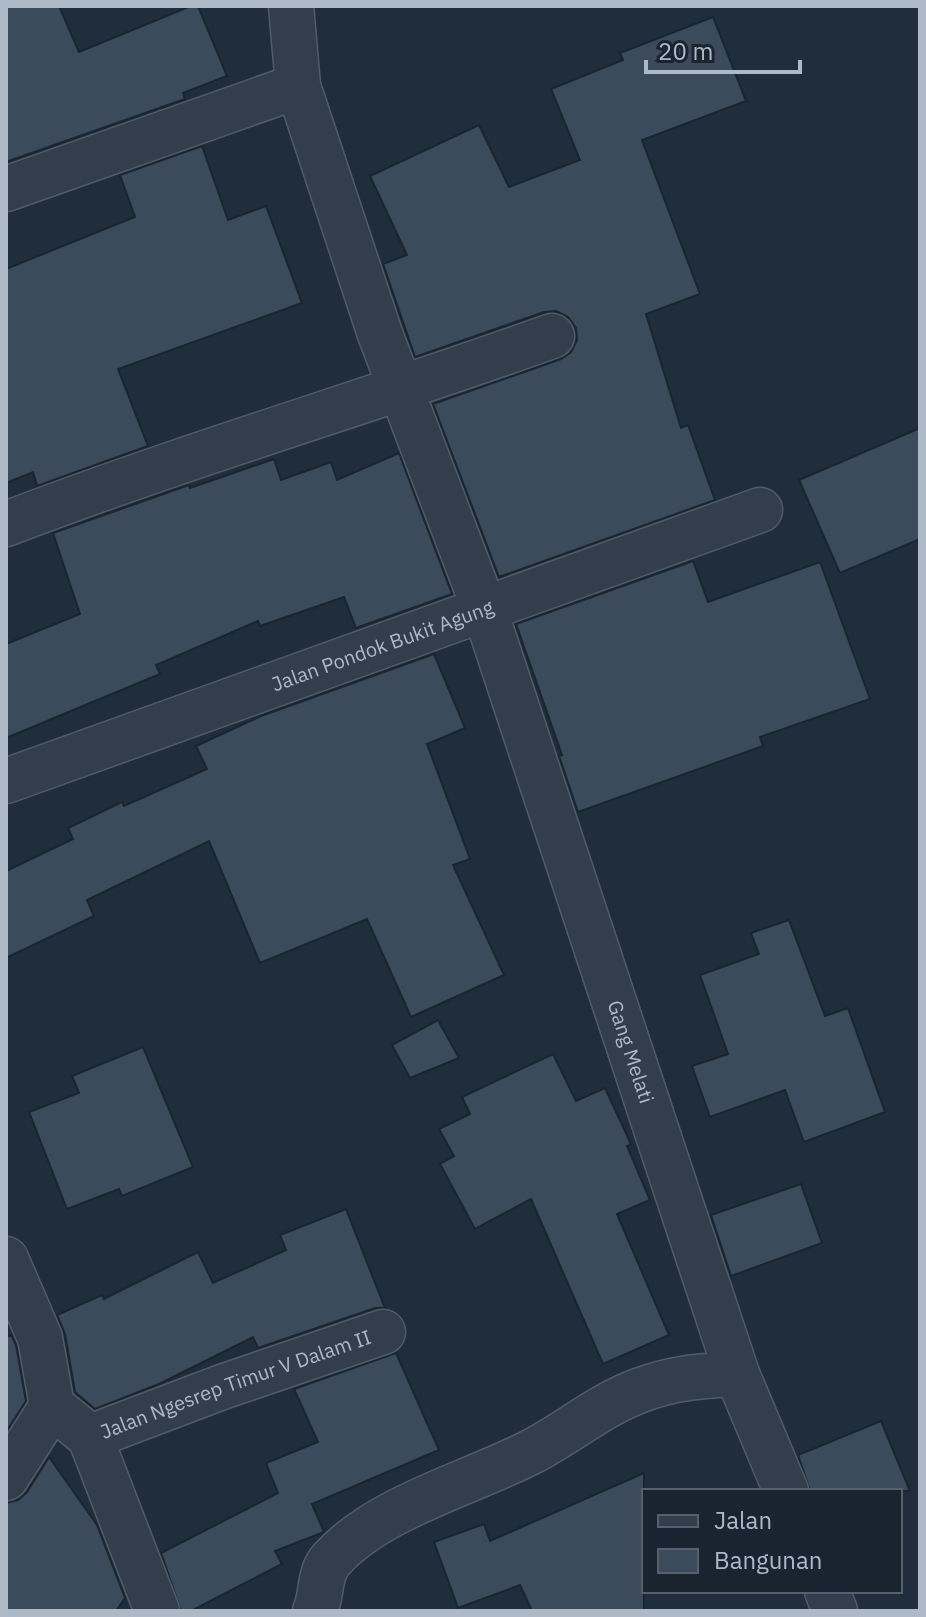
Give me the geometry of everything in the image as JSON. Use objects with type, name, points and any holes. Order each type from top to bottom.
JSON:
[{"type":"street","points":[[6,189],[298,86],[291,6]]},
{"type":"street","name":"Gang Melati","points":[[298,86],[380,334],[484,608],[737,1374],[785,1489]]},
{"type":"street","points":[[6,524],[122,480],[402,390],[552,336]]},
{"type":"street","name":"Jalan Pondok Bukit Agung","points":[[6,781],[760,510]]},
{"type":"street","points":[[6,1259],[40,1338],[52,1406],[6,1478]]},
{"type":"street","name":"Jalan Ngesrep Timur V Dalam II","points":[[90,1437],[222,1387],[383,1332]]},
{"type":"street","points":[[315,1611],[322,1572],[343,1548],[375,1523],[530,1452],[637,1391],[679,1377],[737,1374]]},
{"type":"street","name":"Jalan Ngesrep Timur V Dalam II","points":[[52,1406],[90,1437],[157,1611]]},
{"type":"building","points":[[6,6],[59,6],[79,52],[191,6],[198,6],[227,76],[183,93],[185,99],[6,162]]},
{"type":"building","points":[[713,17],[746,101],[642,140],[700,294],[646,314],[681,428],[688,425],[715,500],[499,577],[433,404],[561,359],[571,352],[577,340],[576,328],[568,317],[556,311],[544,312],[415,357],[383,264],[407,255],[370,176],[479,125],[509,187],[580,160],[551,89],[623,60],[620,53]]},
{"type":"building","points":[[202,146],[228,220],[266,206],[302,303],[118,369],[148,446],[37,486],[33,472],[6,483],[6,269],[135,217],[120,175]]},
{"type":"building","points":[[920,428],[920,539],[840,573],[799,480]]},
{"type":"building","points":[[399,453],[452,594],[356,628],[344,597],[260,626],[258,621],[156,665],[160,674],[6,738],[6,644],[80,614],[53,533],[274,459],[281,480],[331,462],[337,480]]},
{"type":"building","points":[[693,561],[708,602],[820,562],[870,699],[760,737],[763,746],[578,812],[559,756],[562,755],[516,624]]},
{"type":"building","points":[[434,654],[465,728],[427,744],[470,859],[453,865],[504,975],[411,1017],[367,919],[260,963],[209,841],[87,900],[94,916],[6,958],[6,871],[73,839],[68,828],[122,802],[124,806],[207,769],[196,746],[261,716]]},
{"type":"building","points":[[789,920],[825,1016],[848,1008],[885,1112],[804,1142],[785,1090],[710,1117],[692,1066],[728,1054],[700,975],[759,954],[751,933]]},
{"type":"building","points":[[438,1020],[459,1058],[410,1078],[392,1045]]},
{"type":"building","points":[[143,1047],[193,1167],[122,1196],[119,1189],[67,1209],[29,1112],[79,1093],[72,1076]]},
{"type":"building","points":[[553,1054],[576,1101],[605,1088],[631,1144],[627,1146],[650,1200],[617,1214],[669,1335],[603,1364],[531,1199],[475,1229],[440,1164],[454,1156],[439,1129],[470,1114],[462,1097]]},
{"type":"building","points":[[801,1184],[822,1243],[731,1276],[711,1215]]},
{"type":"building","points":[[346,1209],[385,1308],[375,1308],[258,1348],[253,1337],[159,1384],[95,1409],[75,1392],[65,1334],[57,1315],[102,1295],[104,1299],[198,1252],[213,1283],[286,1250],[280,1235]]},
{"type":"building","points":[[11,1335],[16,1345],[26,1401],[6,1432],[6,1337]]},
{"type":"building","points":[[396,1353],[439,1450],[312,1504],[324,1532],[275,1551],[282,1564],[191,1611],[181,1611],[161,1553],[278,1493],[266,1463],[318,1442],[294,1389]]},
{"type":"building","points":[[881,1421],[910,1491],[809,1489],[798,1455]]},
{"type":"building","points":[[49,1457],[97,1525],[125,1598],[116,1611],[6,1611],[6,1503],[18,1500],[27,1492]]},
{"type":"building","points":[[644,1473],[644,1611],[532,1611],[520,1585],[458,1608],[434,1542],[484,1524],[490,1541]]}]
